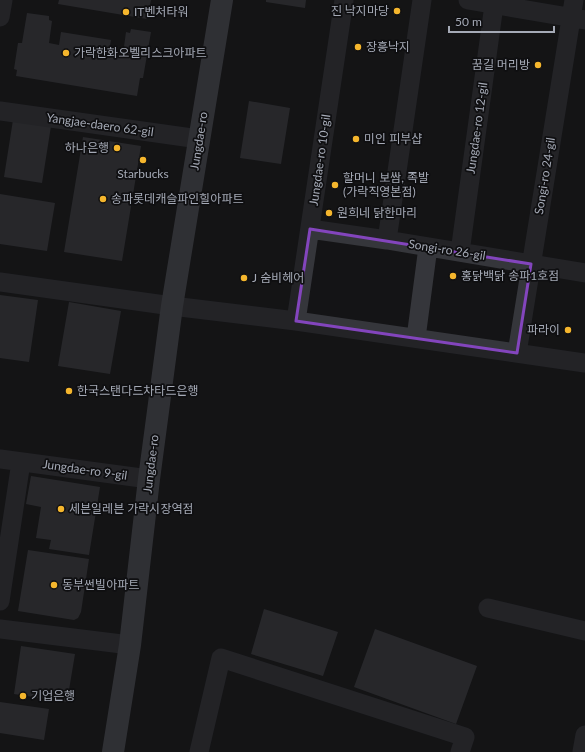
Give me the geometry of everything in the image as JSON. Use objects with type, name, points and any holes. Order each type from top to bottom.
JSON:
[{"type":"main road","name":"Jungdae-ro","points":[[113,752],[130,645],[149,479],[172,306],[222,0]]},
{"type":"street","points":[[0,17],[2,0]]},
{"type":"street","name":"Jungdae-ro 10-gil","points":[[296,321],[344,0]]},
{"type":"street","points":[[387,240],[422,0]]},
{"type":"street","points":[[468,0],[577,12]]},
{"type":"street","name":"Jungdae-ro 12-gil","points":[[460,252],[494,4]]},
{"type":"street","name":"Songi-ro 24-gil","points":[[517,353],[531,264],[577,12]]},
{"type":"street","name":"Yangjae-daero 62-gil","points":[[0,111],[199,139]]},
{"type":"street","name":"Songi-ro 26-gil","points":[[310,229],[387,240],[585,273]]},
{"type":"street","points":[[416,338],[428,247]]},
{"type":"street","points":[[0,282],[172,306],[296,321],[585,362]]},
{"type":"street","name":"Jungdae-ro 9-gil","points":[[0,459],[149,479]]},
{"type":"street","points":[[0,601],[21,462]]},
{"type":"street","points":[[488,608],[585,631]]},
{"type":"street","points":[[0,629],[130,645]]},
{"type":"street","points":[[199,752],[221,658],[465,737],[460,752]]},
{"type":"street","points":[[582,752],[585,735]]},
{"type":"highlighted area","points":[[310,229],[531,264],[517,353],[296,321]]},
{"type":"building","name":"IT벤처타워","points":[[59,0],[151,0],[147,19],[58,4]]},
{"type":"building","points":[[266,0],[306,0],[305,8],[266,2]]},
{"type":"building","name":"가락한화오벨리스크아파트","points":[[27,13],[49,16],[49,20],[52,21],[49,43],[59,45],[61,32],[111,40],[109,52],[123,54],[126,32],[130,33],[131,29],[151,32],[143,78],[140,78],[137,96],[16,76],[17,70],[14,69],[18,43],[22,43]]},
{"type":"building","points":[[249,101],[290,108],[281,164],[240,158]]},
{"type":"building","points":[[13,120],[51,126],[42,183],[4,177]]},
{"type":"building","name":"송파롯데캐슬파인힐아파트","points":[[83,137],[141,146],[122,261],[64,252]]},
{"type":"building","points":[[0,194],[55,203],[47,251],[0,244]]},
{"type":"building","points":[[0,295],[38,300],[29,362],[0,358]]},
{"type":"building","points":[[69,302],[121,311],[110,374],[58,366]]},
{"type":"building","points":[[31,476],[100,487],[89,555],[49,549],[51,540],[36,538],[41,507],[26,504]]},
{"type":"building","name":"동부썬빌아파트","points":[[28,550],[89,559],[81,612],[78,618],[74,620],[18,611]]},
{"type":"building","points":[[264,609],[338,632],[323,676],[251,654]]},
{"type":"building","points":[[375,629],[477,666],[456,724],[354,687]]},
{"type":"building","points":[[21,646],[75,654],[67,702],[14,694]]},
{"type":"building","points":[[0,702],[49,709],[44,740],[0,733]]},
{"type":"place","name":"진 낙지마당","points":[[397,11]]},
{"type":"place","name":"IT벤처타워","points":[[126,12]]},
{"type":"place","name":"장흥낙지","points":[[358,47]]},
{"type":"place","name":"가락한화오벨리스크아파트","points":[[66,53]]},
{"type":"place","name":"꿈길 머리방","points":[[538,65]]},
{"type":"place","name":"미인 피부샵","points":[[356,139]]},
{"type":"place","name":"하나은행","points":[[117,148]]},
{"type":"place","name":"Starbucks","points":[[143,160]]},
{"type":"place","name":"할머니 보쌈, 족발 (가락직영본점)","points":[[335,185]]},
{"type":"place","name":"송파롯데캐슬파인힐아파트","points":[[103,199]]},
{"type":"place","name":"원희네 닭한마리","points":[[329,213]]},
{"type":"place","name":"홍닭백닭 송파1호점","points":[[453,276]]},
{"type":"place","name":"J 숨비헤어","points":[[244,278]]},
{"type":"place","name":"파라이","points":[[568,330]]},
{"type":"place","name":"한국스탠다드차타드은행","points":[[69,391]]},
{"type":"place","name":"세븐일레븐 가락시장역점","points":[[61,509]]},
{"type":"place","name":"동부썬빌아파트","points":[[54,585]]},
{"type":"place","name":"기업은행","points":[[23,696]]}]
